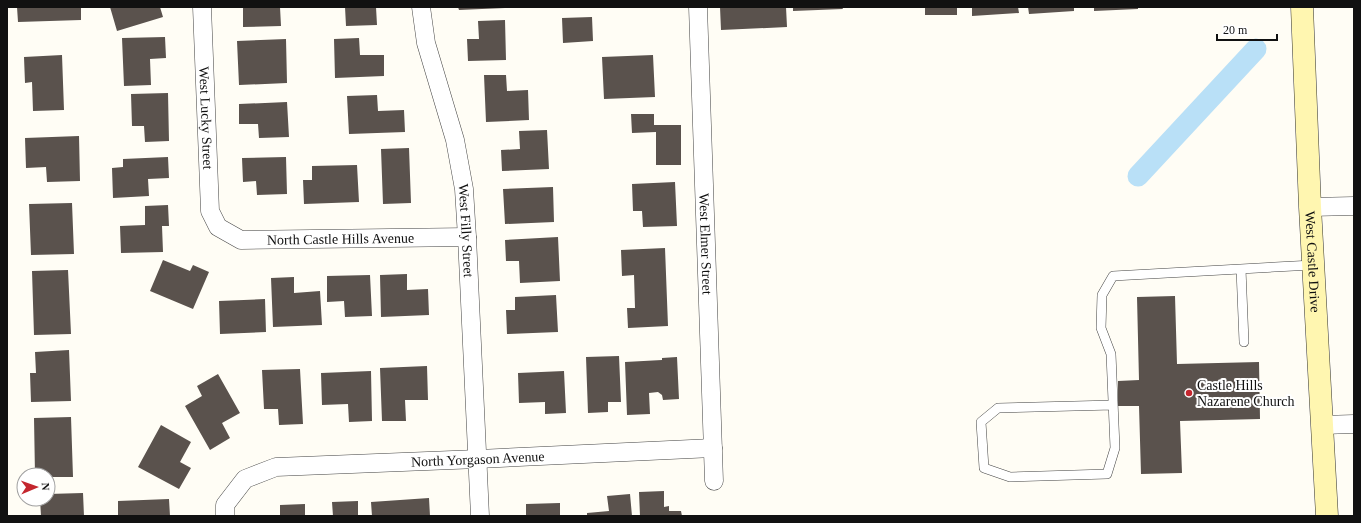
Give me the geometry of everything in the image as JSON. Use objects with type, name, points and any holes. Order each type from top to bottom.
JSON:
[{"type":"street","name":"West Lucky Street","points":[[202,7],[210,211],[218,227]]},
{"type":"street","name":"West Filly Street","points":[[421,7],[426,42],[455,140],[464,189],[468,237],[480,516]]},
{"type":"street","name":"West Elmer Street","points":[[698,7],[714,481]]},
{"type":"street","name":"West Castle Drive","points":[[1302,7],[1310,207],[1327,516]]},
{"type":"street","points":[[1310,207],[1354,206]]},
{"type":"street","name":"North Castle Hills Avenue","points":[[218,227],[241,240],[468,237]]},
{"type":"street","points":[[1322,425],[1354,424]]},
{"type":"street","name":"North Yorgason Avenue","points":[[225,516],[225,505],[245,479],[276,467],[713,448]]},
{"type":"lane","points":[[1113,405],[998,408],[981,422],[984,468],[1010,477],[1107,474],[1115,448],[1111,354],[1101,328],[1102,295],[1112,276],[1313,265]]},
{"type":"lane","points":[[1241,269],[1244,342]]},
{"type":"building","points":[[17,7],[81,7],[81,20],[18,22]]},
{"type":"building","points":[[110,7],[160,7],[163,17],[117,31]]},
{"type":"building","points":[[243,7],[280,7],[281,26],[243,27]]},
{"type":"building","points":[[345,7],[376,7],[377,25],[346,26]]},
{"type":"building","points":[[458,7],[505,7],[505,8],[459,10]]},
{"type":"building","points":[[720,7],[786,7],[787,27],[721,30]]},
{"type":"building","points":[[793,7],[842,7],[843,9],[793,11]]},
{"type":"building","points":[[925,7],[957,7],[957,15],[925,15]]},
{"type":"building","points":[[972,7],[1018,7],[1019,13],[972,16]]},
{"type":"building","points":[[1028,7],[1074,7],[1074,11],[1029,14]]},
{"type":"building","points":[[1094,7],[1138,7],[1138,9],[1094,11]]},
{"type":"building","points":[[592,17],[593,41],[563,43],[562,18]]},
{"type":"building","points":[[505,20],[506,60],[468,61],[467,39],[479,39],[478,21]]},
{"type":"building","points":[[165,37],[166,58],[150,59],[151,85],[124,86],[122,38]]},
{"type":"building","points":[[359,38],[360,55],[384,55],[384,76],[335,78],[334,39]]},
{"type":"building","points":[[286,39],[287,83],[239,85],[237,41]]},
{"type":"building","points":[[62,55],[64,110],[33,111],[32,82],[25,83],[24,57]]},
{"type":"building","points":[[653,55],[655,97],[604,99],[602,57]]},
{"type":"building","points":[[484,75],[506,75],[507,91],[528,90],[529,120],[486,122]]},
{"type":"building","points":[[168,93],[169,141],[145,142],[144,126],[132,126],[131,94]]},
{"type":"building","points":[[377,95],[378,111],[404,110],[405,132],[349,134],[347,96]]},
{"type":"building","points":[[287,102],[289,137],[259,138],[258,124],[239,124],[239,104]]},
{"type":"building","points":[[631,114],[654,114],[654,125],[681,125],[681,165],[656,165],[656,132],[632,133]]},
{"type":"building","points":[[547,130],[549,169],[502,171],[501,150],[520,149],[519,131]]},
{"type":"building","points":[[79,136],[80,181],[47,182],[46,167],[26,168],[25,138]]},
{"type":"building","points":[[409,148],[411,203],[383,204],[381,149]]},
{"type":"building","points":[[168,157],[169,178],[148,179],[149,196],[113,198],[112,168],[123,167],[123,159]]},
{"type":"building","points":[[286,157],[287,194],[257,195],[256,181],[243,182],[242,158]]},
{"type":"building","points":[[357,165],[359,202],[304,204],[303,180],[312,180],[312,166]]},
{"type":"building","points":[[675,182],[677,226],[643,227],[642,211],[633,211],[632,184]]},
{"type":"building","points":[[553,187],[554,222],[505,224],[503,189]]},
{"type":"building","points":[[72,203],[74,254],[31,255],[29,204]]},
{"type":"building","points":[[168,205],[169,226],[162,226],[163,252],[121,253],[120,226],[145,225],[145,206]]},
{"type":"building","points":[[558,237],[560,281],[520,283],[519,261],[506,261],[505,240]]},
{"type":"building","points":[[665,248],[668,326],[628,328],[627,308],[635,308],[634,275],[622,276],[621,250]]},
{"type":"building","points":[[163,260],[190,271],[193,265],[209,272],[193,309],[150,291]]},
{"type":"building","points":[[68,270],[71,334],[34,335],[32,271]]},
{"type":"building","points":[[407,274],[407,290],[428,289],[429,315],[381,317],[380,275]]},
{"type":"building","points":[[370,275],[372,316],[345,317],[344,301],[327,302],[327,276]]},
{"type":"building","points":[[294,277],[294,293],[320,291],[322,325],[273,327],[271,278]]},
{"type":"building","points":[[556,295],[558,332],[507,334],[506,310],[515,310],[515,297]]},
{"type":"building","name":"Castle Hills Nazarene Church","points":[[1175,296],[1177,364],[1259,362],[1260,419],[1180,421],[1182,473],[1141,474],[1139,406],[1118,406],[1118,381],[1139,380],[1137,297]]},
{"type":"building","points":[[265,299],[266,332],[220,334],[219,301]]},
{"type":"building","points":[[69,350],[71,401],[31,402],[30,373],[36,373],[35,352]]},
{"type":"building","points":[[619,356],[621,402],[608,402],[608,412],[588,413],[586,357]]},
{"type":"building","points":[[677,357],[679,399],[663,400],[662,395],[658,392],[649,393],[650,414],[627,415],[625,362],[662,360],[662,358]]},
{"type":"building","points":[[427,366],[428,400],[405,400],[406,421],[382,421],[380,368]]},
{"type":"building","points":[[300,369],[303,424],[279,425],[278,409],[264,409],[262,370]]},
{"type":"building","points":[[371,371],[372,421],[349,422],[348,404],[322,405],[321,373]]},
{"type":"building","points":[[564,371],[566,413],[545,414],[545,402],[519,403],[518,373]]},
{"type":"building","points":[[218,374],[240,413],[222,423],[230,438],[210,450],[185,406],[202,396],[197,386]]},
{"type":"building","points":[[71,417],[73,477],[56,477],[56,467],[35,467],[34,418]]},
{"type":"building","points":[[161,425],[191,442],[180,462],[191,468],[179,489],[138,467]]},
{"type":"building","points":[[664,491],[664,507],[669,506],[669,511],[681,511],[682,516],[640,516],[639,492]]},
{"type":"building","points":[[83,493],[84,516],[41,516],[40,507],[56,507],[56,494]]},
{"type":"building","points":[[630,494],[632,516],[587,516],[587,513],[609,511],[607,496]]},
{"type":"building","points":[[429,498],[430,516],[372,516],[371,502]]},
{"type":"building","points":[[169,499],[170,516],[118,516],[118,501]]},
{"type":"building","points":[[358,501],[358,516],[333,516],[332,502]]},
{"type":"building","points":[[560,503],[560,516],[526,516],[526,504]]},
{"type":"building","points":[[305,504],[305,516],[280,516],[280,505]]},
{"type":"waterway","points":[[1138,176],[1256,49]]},
{"type":"place","name":"Castle Hills Nazarene Church","points":[[1189,393]]}]
